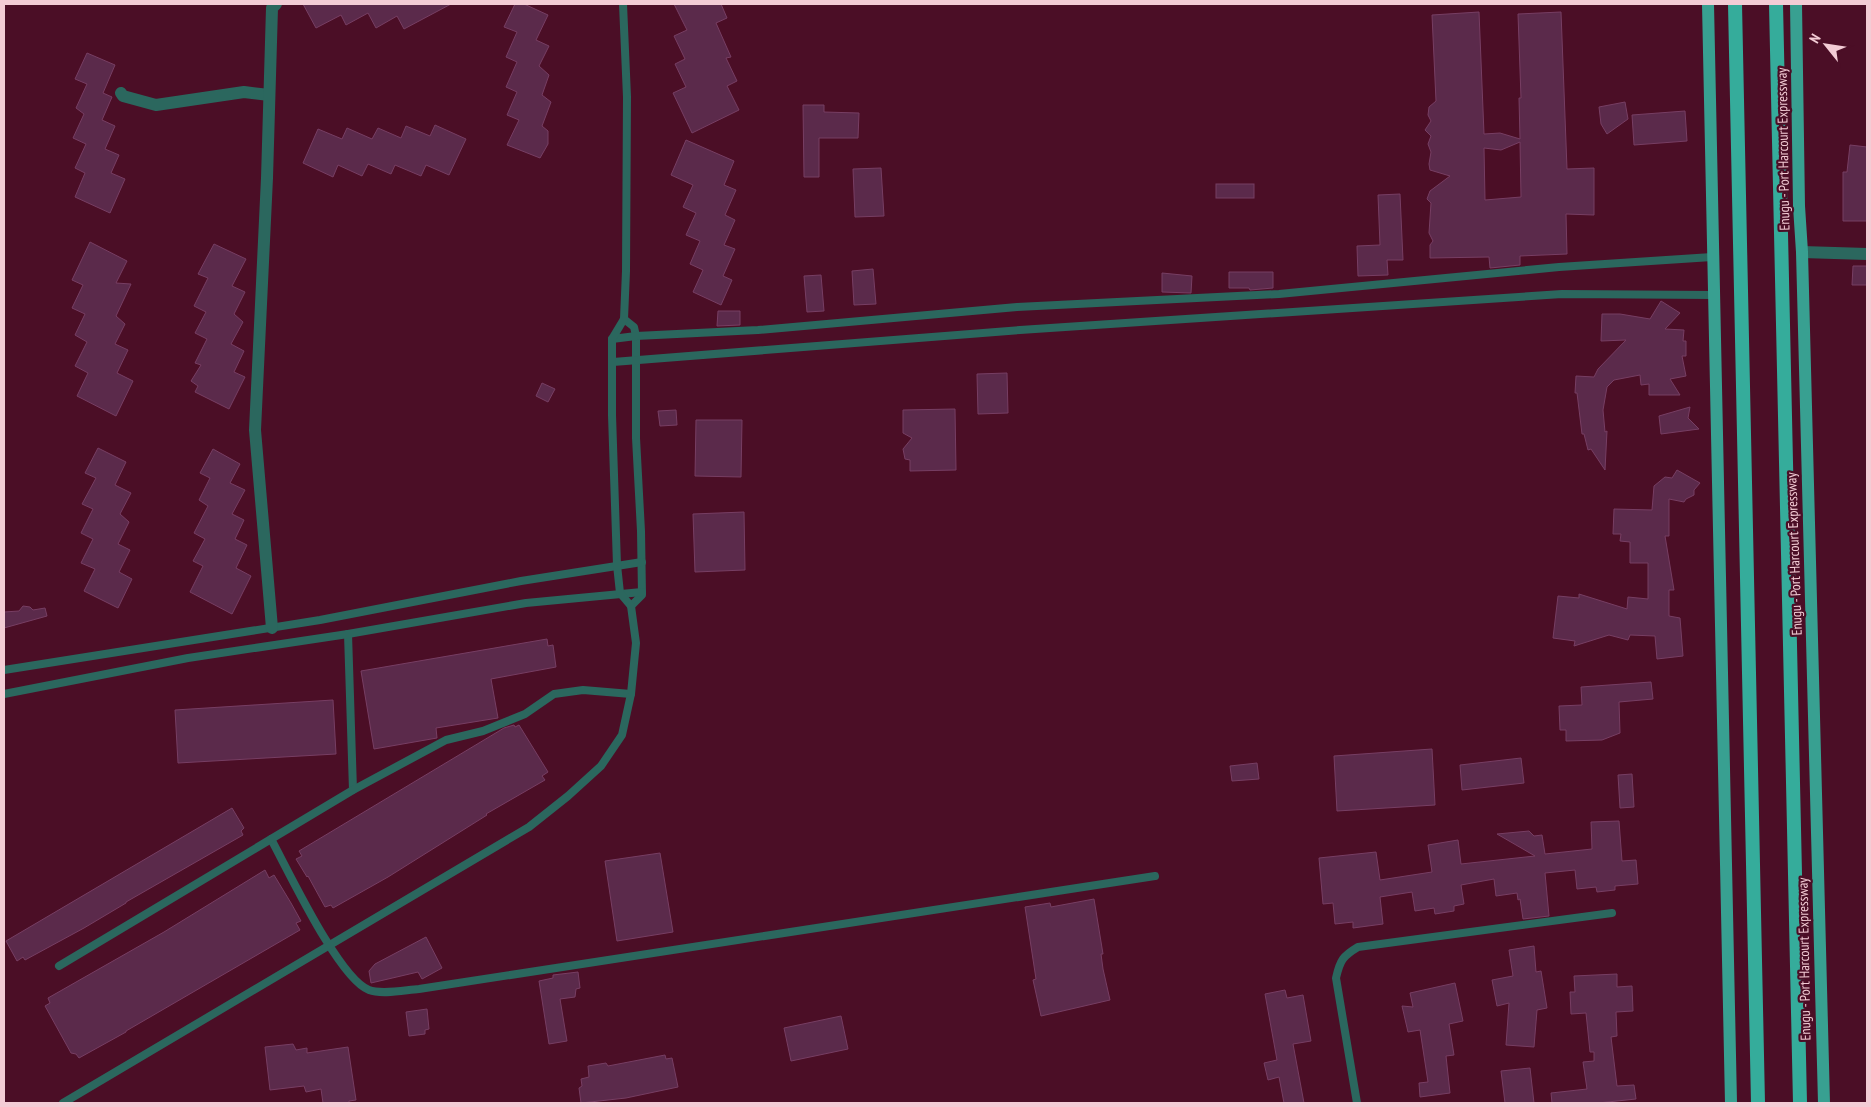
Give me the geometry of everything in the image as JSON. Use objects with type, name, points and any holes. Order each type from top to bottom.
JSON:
[{"type":"highway","points":[[1735,4],[1758,1103]]},
{"type":"highway","name":"Enugu - Port Harcourt Expressway","points":[[1776,4],[1800,1103]]},
{"type":"main road","points":[[1708,4],[1731,1103]]},
{"type":"main road","name":"Enugu - Port Harcourt Expressway","points":[[1796,4],[1799,206],[1802,252],[1824,1103]]},
{"type":"street","points":[[272,628],[255,430],[270,95],[272,8],[276,4]]},
{"type":"street","points":[[121,93],[122,96],[156,105],[244,92],[270,95]]},
{"type":"street","points":[[1802,252],[1867,254]]},
{"type":"lane","points":[[63,1103],[529,827],[568,796],[601,766],[622,736],[631,694],[636,643],[631,606],[620,593],[617,565],[612,415],[612,339],[624,319],[627,97],[623,4]]},
{"type":"lane","points":[[612,339],[636,336],[758,330],[1018,307],[1279,294],[1559,267],[1712,257]]},
{"type":"lane","points":[[613,362],[1020,330],[1562,294],[1713,295]]},
{"type":"lane","points":[[624,319],[634,326],[636,336],[636,438],[642,562],[642,595],[631,606]]},
{"type":"lane","points":[[4,670],[320,620],[521,581],[642,562]]},
{"type":"lane","points":[[4,694],[188,658],[348,634],[526,603],[642,592]]},
{"type":"lane","points":[[348,634],[353,790]]},
{"type":"lane","points":[[59,966],[353,790],[446,740],[483,731],[525,714],[554,694],[583,690],[631,694]]},
{"type":"lane","points":[[271,839],[329,947],[354,978],[369,990],[388,992],[419,989],[1155,876]]},
{"type":"lane","points":[[1358,1103],[1336,978],[1338,965],[1344,955],[1358,947],[1612,913]]},
{"type":"building","points":[[303,4],[451,4],[404,29],[397,16],[376,28],[368,13],[346,25],[341,15],[316,28]]},
{"type":"building","points":[[515,4],[524,4],[548,15],[536,40],[549,46],[539,66],[549,75],[542,95],[551,102],[542,126],[548,131],[548,144],[540,158],[507,145],[519,120],[507,115],[517,92],[506,87],[517,62],[506,57],[517,32],[504,27]]},
{"type":"building","points":[[674,4],[721,4],[727,18],[716,23],[731,57],[726,58],[737,81],[727,86],[739,110],[692,133],[673,93],[686,87],[675,64],[685,59],[674,36],[687,30]]},
{"type":"building","points":[[1479,12],[1484,134],[1500,133],[1520,139],[1519,98],[1521,98],[1518,14],[1561,12],[1567,169],[1594,168],[1594,215],[1566,214],[1567,254],[1520,256],[1520,265],[1490,268],[1489,257],[1430,258],[1430,245],[1433,241],[1429,233],[1431,203],[1427,199],[1430,191],[1450,176],[1430,170],[1431,152],[1428,144],[1431,136],[1425,130],[1431,121],[1428,115],[1429,107],[1436,101],[1432,15]],"holes":[[[1520,142],[1521,197],[1485,200],[1484,148],[1501,150]]]},
{"type":"building","points":[[87,53],[115,65],[103,93],[112,97],[102,120],[115,126],[105,149],[119,155],[111,173],[125,179],[110,213],[75,197],[85,173],[75,168],[86,144],[73,138],[84,114],[76,108],[87,84],[75,79]]},
{"type":"building","points":[[1625,102],[1628,119],[1607,134],[1601,124],[1599,107]]},
{"type":"building","points":[[803,105],[824,105],[824,112],[859,113],[858,138],[819,138],[819,177],[804,177]]},
{"type":"building","points":[[1685,111],[1687,141],[1634,145],[1632,115]]},
{"type":"building","points":[[435,125],[466,139],[449,175],[426,165],[421,176],[395,165],[391,174],[368,164],[362,176],[338,165],[333,177],[303,163],[318,129],[342,139],[347,128],[372,139],[378,128],[401,138],[406,126],[430,136]]},
{"type":"building","points":[[686,140],[734,161],[724,185],[736,190],[725,215],[735,220],[724,245],[735,249],[723,276],[732,280],[721,305],[693,292],[703,270],[690,264],[700,241],[686,235],[696,213],[683,207],[693,185],[671,175]]},
{"type":"building","points":[[1850,145],[1867,147],[1867,221],[1843,221],[1843,172],[1847,172]]},
{"type":"building","points":[[881,168],[884,216],[855,217],[853,169]]},
{"type":"building","points":[[1216,184],[1254,184],[1254,198],[1216,198]]},
{"type":"building","points":[[1400,194],[1403,260],[1387,260],[1388,275],[1358,276],[1357,246],[1380,245],[1378,195]]},
{"type":"building","points":[[90,242],[127,261],[116,283],[131,284],[116,316],[125,324],[115,344],[128,350],[117,373],[133,381],[116,416],[77,396],[88,373],[75,366],[87,342],[75,335],[85,314],[72,308],[83,285],[72,280]]},
{"type":"building","points":[[214,244],[246,259],[232,286],[245,292],[234,314],[243,322],[231,344],[244,351],[234,372],[245,377],[229,409],[195,392],[198,386],[191,381],[201,365],[195,363],[207,339],[195,333],[206,312],[194,306],[208,278],[198,274]]},
{"type":"building","points":[[1853,266],[1867,266],[1867,285],[1852,285]]},
{"type":"building","points":[[873,269],[876,304],[854,305],[852,271]]},
{"type":"building","points":[[1229,272],[1273,272],[1273,288],[1250,290],[1249,288],[1229,288]]},
{"type":"building","points":[[1162,273],[1192,276],[1191,293],[1162,292]]},
{"type":"building","points":[[821,275],[824,311],[807,312],[804,276]]},
{"type":"building","points":[[1661,301],[1680,313],[1665,329],[1684,330],[1683,341],[1686,341],[1686,356],[1682,356],[1686,376],[1670,379],[1680,395],[1649,395],[1649,384],[1641,385],[1640,375],[1614,380],[1607,387],[1603,410],[1605,432],[1607,431],[1605,470],[1591,449],[1588,450],[1584,434],[1582,434],[1577,393],[1575,393],[1576,376],[1594,377],[1598,369],[1626,340],[1601,341],[1602,314],[1620,314],[1650,319]]},
{"type":"building","points":[[718,311],[740,311],[740,325],[717,326]]},
{"type":"building","points":[[1007,373],[1008,413],[978,414],[977,374]]},
{"type":"building","points":[[542,383],[555,389],[548,402],[536,396]]},
{"type":"building","points":[[1690,407],[1688,418],[1699,429],[1661,434],[1659,416]]},
{"type":"building","points":[[955,409],[956,470],[910,471],[910,460],[905,459],[903,449],[912,438],[903,433],[903,410]]},
{"type":"building","points":[[676,410],[677,425],[660,426],[658,411]]},
{"type":"building","points":[[696,420],[742,420],[741,477],[695,476]]},
{"type":"building","points":[[98,448],[126,462],[115,485],[131,493],[120,514],[129,522],[118,544],[130,550],[119,572],[132,579],[118,608],[84,591],[95,569],[81,563],[93,539],[81,533],[93,509],[82,504],[96,478],[85,473]]},
{"type":"building","points":[[213,449],[240,464],[230,483],[245,490],[232,514],[244,520],[235,539],[247,545],[236,568],[251,576],[232,614],[190,592],[203,566],[193,561],[205,539],[194,533],[208,506],[199,500],[210,478],[200,473]]},
{"type":"building","points":[[1677,470],[1700,483],[1694,490],[1694,495],[1684,502],[1669,499],[1669,536],[1665,536],[1674,590],[1669,590],[1669,616],[1680,618],[1683,656],[1657,659],[1655,636],[1630,635],[1628,640],[1609,635],[1574,646],[1575,641],[1553,638],[1558,596],[1579,598],[1579,594],[1627,609],[1628,597],[1648,599],[1648,563],[1630,563],[1630,542],[1620,541],[1621,534],[1613,534],[1614,509],[1652,510],[1654,486],[1665,477],[1672,478]]},
{"type":"building","points":[[744,512],[745,570],[695,572],[693,514]]},
{"type":"building","points":[[23,606],[30,607],[33,610],[45,608],[47,616],[4,628],[4,612],[19,611]]},
{"type":"building","points":[[547,639],[548,646],[553,645],[556,667],[491,679],[498,718],[436,728],[437,738],[374,749],[361,671]]},
{"type":"building","points":[[1651,682],[1653,699],[1619,702],[1620,733],[1602,740],[1566,741],[1566,730],[1560,730],[1559,706],[1582,705],[1581,687]]},
{"type":"building","points":[[333,700],[336,754],[178,763],[175,710]]},
{"type":"building","points":[[514,725],[515,727],[519,725],[548,772],[542,776],[545,780],[486,814],[388,877],[333,908],[331,905],[325,907],[296,859],[302,856],[299,851],[504,728]]},
{"type":"building","points":[[1432,749],[1435,805],[1337,811],[1334,756]]},
{"type":"building","points":[[1521,758],[1524,783],[1462,790],[1460,765]]},
{"type":"building","points":[[1257,763],[1259,779],[1232,781],[1230,766]]},
{"type":"building","points":[[1632,774],[1634,807],[1620,808],[1618,775]]},
{"type":"building","points":[[232,808],[244,828],[241,831],[243,835],[84,928],[25,960],[23,957],[17,961],[6,941]]},
{"type":"building","points":[[1619,821],[1622,861],[1636,860],[1638,884],[1615,886],[1615,890],[1597,892],[1596,887],[1577,889],[1575,870],[1545,873],[1549,916],[1523,919],[1520,899],[1518,900],[1517,893],[1496,896],[1494,879],[1461,885],[1464,904],[1454,906],[1454,911],[1435,914],[1434,908],[1415,911],[1412,892],[1380,897],[1383,924],[1353,928],[1353,922],[1335,924],[1333,903],[1323,904],[1319,858],[1376,852],[1380,880],[1432,872],[1428,845],[1458,840],[1461,864],[1535,856],[1497,834],[1529,831],[1534,836],[1542,835],[1545,854],[1592,849],[1591,822]]},
{"type":"building","points":[[660,853],[673,932],[617,941],[605,861]]},
{"type":"building","points":[[265,870],[269,878],[274,875],[291,903],[301,921],[296,923],[300,930],[79,1058],[76,1054],[71,1053],[45,1006],[50,1003],[48,998],[164,932]]},
{"type":"building","points":[[1094,899],[1103,954],[1101,954],[1103,969],[1110,1000],[1041,1016],[1033,980],[1036,979],[1025,907],[1050,903],[1051,907]]},
{"type":"building","points":[[426,937],[442,968],[422,979],[418,972],[371,983],[369,971],[375,964]]},
{"type":"building","points":[[1534,946],[1536,972],[1541,971],[1547,1008],[1537,1010],[1534,1047],[1506,1045],[1509,1003],[1497,1006],[1492,980],[1513,976],[1509,950]]},
{"type":"building","points":[[578,972],[580,988],[576,989],[575,997],[560,999],[567,1041],[549,1044],[539,981],[553,978],[553,975]]},
{"type":"building","points":[[1617,974],[1617,987],[1632,986],[1633,1011],[1616,1012],[1617,1036],[1611,1037],[1617,1086],[1634,1085],[1636,1099],[1598,1103],[1552,1103],[1551,1093],[1587,1089],[1583,1062],[1594,1061],[1594,1052],[1590,1052],[1586,1013],[1571,1014],[1570,992],[1575,992],[1574,976]]},
{"type":"building","points":[[1455,983],[1463,1021],[1449,1024],[1454,1055],[1446,1056],[1450,1093],[1420,1097],[1419,1083],[1428,1082],[1420,1030],[1408,1032],[1402,1006],[1413,1007],[1410,993]]},
{"type":"building","points":[[1285,990],[1287,998],[1303,995],[1311,1041],[1293,1044],[1304,1103],[1284,1103],[1279,1077],[1268,1080],[1264,1063],[1277,1060],[1265,994]]},
{"type":"building","points":[[427,1009],[429,1029],[425,1030],[425,1034],[409,1036],[406,1012]]},
{"type":"building","points":[[841,1016],[848,1049],[791,1061],[784,1028]]},
{"type":"building","points":[[293,1044],[296,1050],[307,1048],[307,1053],[348,1047],[356,1100],[349,1101],[349,1103],[323,1103],[321,1089],[306,1092],[304,1086],[270,1090],[265,1047]]},
{"type":"building","points":[[665,1055],[666,1059],[672,1058],[678,1087],[626,1098],[581,1103],[579,1088],[582,1086],[581,1079],[589,1077],[588,1066],[606,1063],[608,1066]]},
{"type":"building","points":[[1530,1068],[1534,1103],[1505,1103],[1501,1071]]}]
